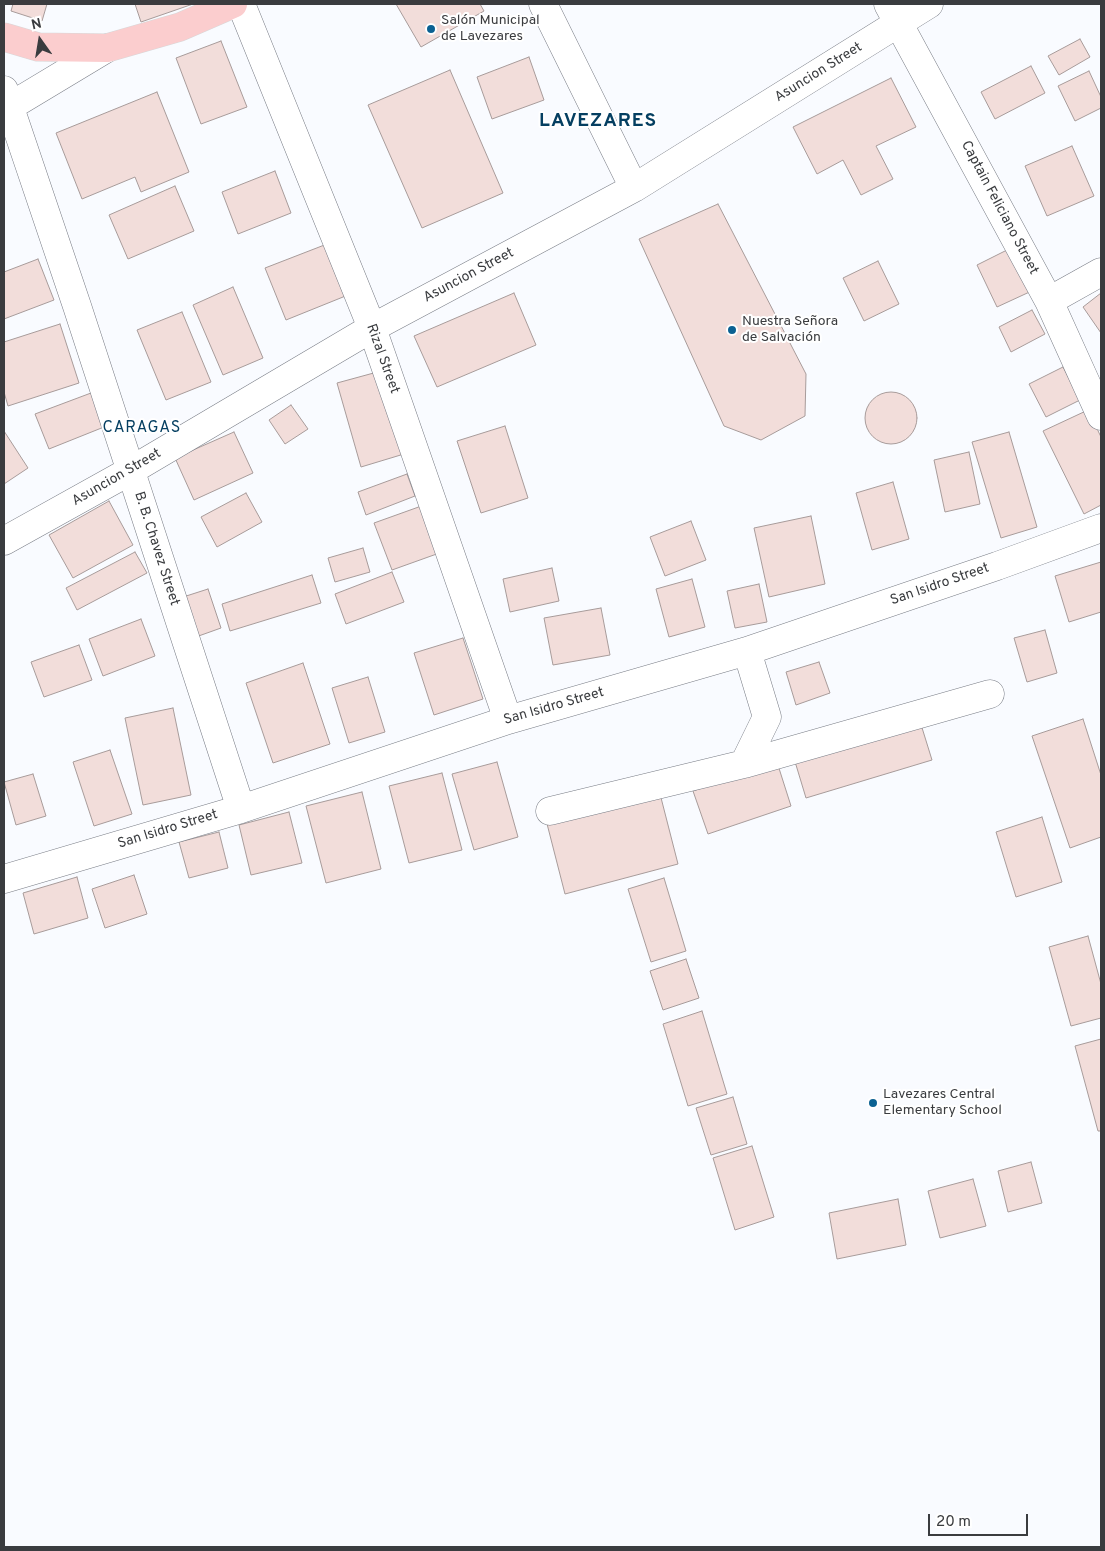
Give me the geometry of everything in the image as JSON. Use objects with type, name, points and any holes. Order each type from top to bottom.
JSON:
[{"type":"main road","points":[[4,37],[38,47],[107,48],[180,27],[233,4]]},
{"type":"street","name":"Rizal Street","points":[[241,4],[372,328],[508,720]]},
{"type":"street","points":[[543,4],[634,188]]},
{"type":"street","name":"Asuncion Street","points":[[4,542],[130,471],[372,328],[634,188],[893,14],[929,4]]},
{"type":"street","name":"Captain Feliciano Street","points":[[893,14],[1049,301],[1101,416]]},
{"type":"street","points":[[6,102],[107,48]]},
{"type":"street","name":"B. B. Chavez Street","points":[[6,102],[241,809]]},
{"type":"street","points":[[1049,301],[1101,272]]},
{"type":"street","name":"San Isidro Street","points":[[4,879],[241,809],[508,720],[748,651],[997,566],[1101,528]]},
{"type":"street","points":[[744,764],[767,717],[748,651]]},
{"type":"street","points":[[550,811],[744,764],[990,694]]},
{"type":"building","points":[[13,4],[47,4],[42,21],[11,11]]},
{"type":"building","points":[[135,4],[193,4],[141,22]]},
{"type":"building","name":"Salón Municipal de Lavezares","points":[[396,4],[480,4],[484,11],[421,47]]},
{"type":"building","points":[[1080,39],[1090,57],[1059,75],[1048,56]]},
{"type":"building","points":[[221,41],[247,107],[201,124],[176,58]]},
{"type":"building","points":[[529,57],[544,100],[492,119],[477,77]]},
{"type":"building","points":[[1031,66],[1045,93],[995,119],[981,92]]},
{"type":"building","points":[[450,70],[503,193],[422,228],[368,105]]},
{"type":"building","points":[[1089,71],[1101,97],[1101,108],[1075,121],[1058,86]]},
{"type":"building","points":[[891,78],[916,127],[876,146],[893,179],[861,195],[843,160],[817,174],[793,127]]},
{"type":"building","points":[[157,92],[189,172],[141,192],[135,177],[82,199],[56,133]]},
{"type":"building","points":[[1072,146],[1094,196],[1047,216],[1025,166]]},
{"type":"building","points":[[275,171],[291,213],[238,234],[222,192]]},
{"type":"building","points":[[175,186],[194,231],[128,259],[109,215]]},
{"type":"building","name":"Nuestra Señora de Salvación","points":[[718,204],[806,374],[805,416],[761,440],[724,426],[639,239]]},
{"type":"building","points":[[327,244],[348,295],[286,320],[265,268]]},
{"type":"building","points":[[1015,246],[1036,289],[997,307],[977,265]]},
{"type":"building","points":[[38,259],[54,300],[4,319],[4,272]]},
{"type":"building","points":[[878,261],[899,304],[864,321],[843,278]]},
{"type":"building","points":[[233,287],[263,358],[223,375],[193,305]]},
{"type":"building","points":[[514,293],[536,345],[437,387],[414,336]]},
{"type":"building","points":[[1101,293],[1101,333],[1083,307]]},
{"type":"building","points":[[1032,310],[1045,334],[1011,352],[999,327]]},
{"type":"building","points":[[182,312],[211,382],[166,400],[137,330]]},
{"type":"building","points":[[60,324],[79,383],[8,406],[4,392],[4,342]]},
{"type":"building","points":[[1063,367],[1080,400],[1046,417],[1029,384]]},
{"type":"building","points":[[381,371],[404,454],[361,467],[337,383]]},
{"type":"building","points":[[886,392],[896,392],[906,396],[913,403],[917,418],[913,433],[906,440],[896,444],[886,444],[876,440],[869,433],[865,423],[865,413],[869,403],[876,396]]},
{"type":"building","points":[[91,393],[104,427],[49,449],[35,414]]},
{"type":"building","points":[[291,405],[308,429],[285,444],[269,420]]},
{"type":"building","points":[[1088,410],[1101,437],[1101,505],[1084,514],[1043,431]]},
{"type":"building","points":[[505,426],[528,498],[481,513],[457,441]]},
{"type":"building","points":[[4,431],[28,468],[4,484]]},
{"type":"building","points":[[234,432],[253,473],[194,500],[175,458]]},
{"type":"building","points":[[1009,432],[1037,527],[1001,538],[972,442]]},
{"type":"building","points":[[969,452],[980,504],[945,512],[934,460]]},
{"type":"building","points":[[407,474],[415,496],[366,515],[358,492]]},
{"type":"building","points":[[893,482],[909,539],[872,550],[856,493]]},
{"type":"building","points":[[246,493],[262,522],[217,547],[201,517]]},
{"type":"building","points":[[109,501],[133,545],[73,578],[49,535]]},
{"type":"building","points":[[427,504],[445,551],[392,570],[374,523]]},
{"type":"building","points":[[811,516],[825,584],[769,597],[754,528]]},
{"type":"building","points":[[691,521],[706,560],[665,576],[650,537]]},
{"type":"building","points":[[363,548],[370,572],[335,582],[328,558]]},
{"type":"building","points":[[135,552],[147,573],[77,610],[66,588]]},
{"type":"building","points":[[1101,562],[1101,612],[1069,622],[1055,576]]},
{"type":"building","points":[[552,568],[559,601],[510,612],[503,579]]},
{"type":"building","points":[[392,572],[404,602],[346,624],[335,594]]},
{"type":"building","points":[[312,575],[321,603],[230,631],[222,604]]},
{"type":"building","points":[[692,579],[705,627],[669,637],[656,589]]},
{"type":"building","points":[[759,584],[767,622],[735,628],[727,591]]},
{"type":"building","points":[[208,589],[221,628],[193,638],[180,598]]},
{"type":"building","points":[[601,608],[610,655],[553,665],[544,618]]},
{"type":"building","points":[[141,619],[155,656],[103,676],[89,639]]},
{"type":"building","points":[[1045,630],[1057,673],[1027,682],[1014,638]]},
{"type":"building","points":[[463,638],[483,699],[434,715],[414,653]]},
{"type":"building","points":[[79,645],[92,680],[44,697],[31,662]]},
{"type":"building","points":[[819,662],[830,693],[796,705],[786,672]]},
{"type":"building","points":[[303,663],[330,744],[273,763],[246,683]]},
{"type":"building","points":[[368,677],[385,732],[349,743],[332,688]]},
{"type":"building","points":[[173,708],[191,795],[143,805],[125,718]]},
{"type":"building","points":[[919,718],[932,760],[806,798],[793,755]]},
{"type":"building","points":[[1083,719],[1101,775],[1101,837],[1070,848],[1032,736]]},
{"type":"building","points":[[110,750],[132,814],[94,826],[73,762]]},
{"type":"building","points":[[497,762],[518,837],[474,850],[452,774]]},
{"type":"building","points":[[777,762],[791,806],[708,834],[693,791]]},
{"type":"building","points":[[442,773],[462,850],[409,863],[389,786]]},
{"type":"building","points":[[33,774],[46,816],[16,825],[4,782]]},
{"type":"building","points":[[658,786],[678,864],[565,894],[545,816]]},
{"type":"building","points":[[362,792],[381,869],[326,883],[306,806]]},
{"type":"building","points":[[289,812],[302,863],[251,875],[239,825]]},
{"type":"building","points":[[1042,817],[1062,882],[1016,897],[996,832]]},
{"type":"building","points":[[219,832],[228,868],[189,878],[179,842]]},
{"type":"building","points":[[134,875],[147,914],[105,928],[92,889]]},
{"type":"building","points":[[77,877],[88,918],[34,934],[23,893]]},
{"type":"building","points":[[664,878],[686,951],[651,962],[628,889]]},
{"type":"building","points":[[1088,936],[1101,984],[1101,1018],[1071,1026],[1049,947]]},
{"type":"building","points":[[686,959],[699,998],[663,1010],[650,971]]},
{"type":"building","points":[[702,1011],[727,1094],[688,1106],[663,1024]]},
{"type":"building","points":[[1101,1039],[1101,1131],[1098,1131],[1075,1046]]},
{"type":"building","points":[[733,1097],[747,1144],[711,1155],[696,1108]]},
{"type":"building","points":[[752,1146],[774,1217],[735,1230],[713,1158]]},
{"type":"building","points":[[1031,1162],[1042,1203],[1008,1212],[998,1171]]},
{"type":"building","points":[[973,1179],[986,1226],[940,1238],[928,1191]]},
{"type":"building","points":[[898,1199],[906,1245],[837,1259],[829,1213]]},
{"type":"place","name":"Salón Municipal de Lavezares","points":[[431,29]]},
{"type":"place","name":"Nuestra Señora de Salvación","points":[[732,330]]},
{"type":"place","name":"Lavezares Central Elementary School","points":[[873,1103]]},
{"type":"district","name":"LAVEZARES","points":[[598,122]]},
{"type":"district","name":"CARAGAS","points":[[142,429]]}]
